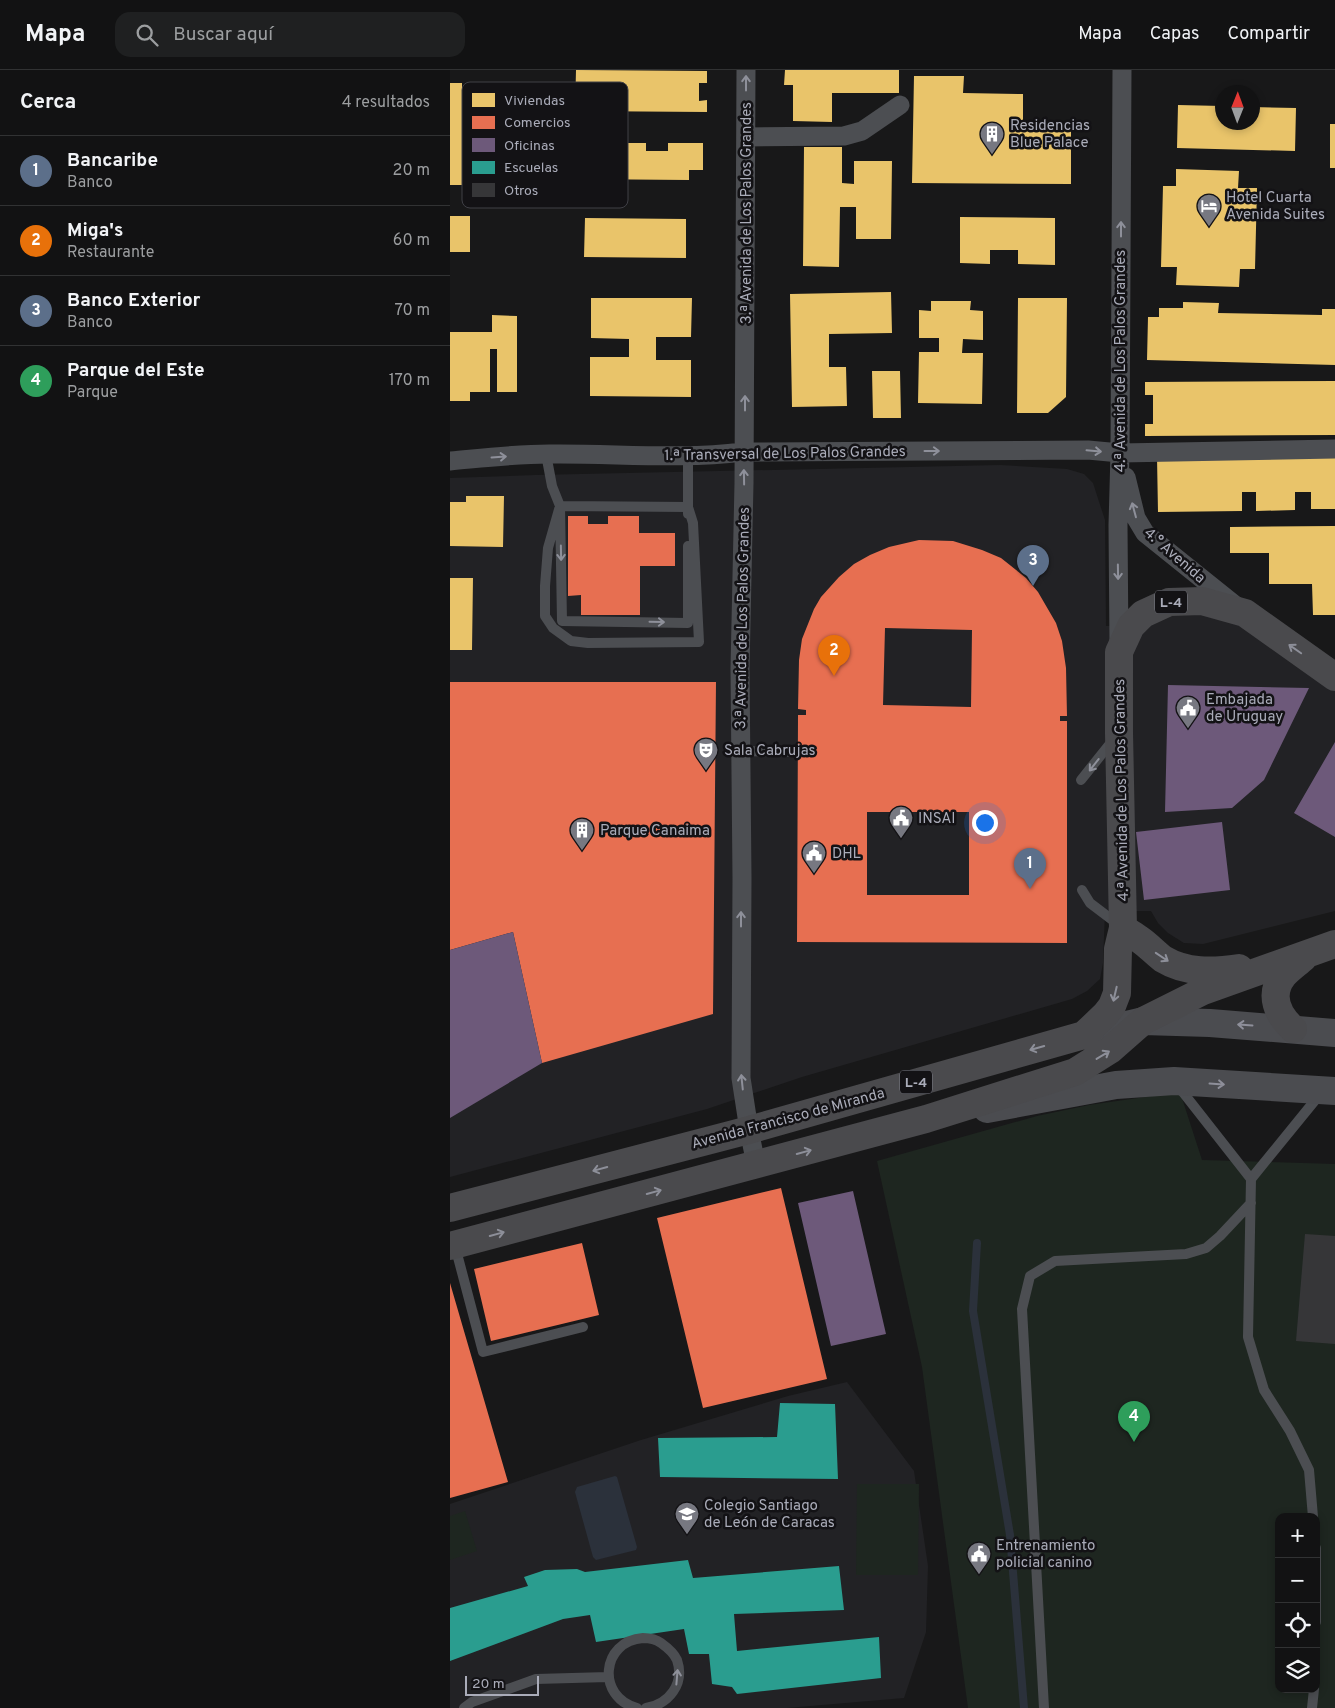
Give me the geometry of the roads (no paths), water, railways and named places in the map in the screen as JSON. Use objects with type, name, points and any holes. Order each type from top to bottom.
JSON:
[{"type":"main road","name":"4.ª Avenida de Los Palos Grandes","points":[[1123,928],[1119,652],[1131,626],[1143,614],[1169,602],[1202,601],[1245,613]]},
{"type":"main road","name":"L-4","points":[[1245,613],[1335,677]]},
{"type":"main road","name":"L-4","points":[[1084,1035],[1105,1015],[1112,1006],[1117,993],[1118,949],[1123,928],[1163,958],[1186,968],[1199,970],[1228,970],[1309,952]]},
{"type":"main road","name":"L-4","points":[[452,1246],[926,1119],[1075,1072],[1110,1050],[1143,1021],[1202,991],[1335,944]]},
{"type":"main road","name":"L-4","points":[[1293,1029],[1280,1016],[1276,993],[1283,976],[1309,952]]},
{"type":"main road","name":"Avenida Francisco de Miranda","points":[[450,1208],[748,1130],[1084,1035],[1143,1021],[1210,1023],[1335,1033]]},
{"type":"main road","points":[[926,1119],[1116,1085],[1174,1081],[1329,1091]]},
{"type":"street","name":"3.ª Avenida de Los Palos Grandes","points":[[746,70],[745,435],[743,452],[740,659],[741,1078],[748,1130],[756,1164]]},
{"type":"street","name":"4.ª Avenida de Los Palos Grandes","points":[[1119,652],[1118,525],[1122,70]]},
{"type":"street","points":[[746,138],[844,136],[862,131],[900,105]]},
{"type":"street","name":"1.ª Transversal de Los Palos Grandes","points":[[450,461],[546,454],[718,455],[743,452],[1088,450],[1120,453],[1335,449]]},
{"type":"street","name":"4.° Avenida","points":[[1120,453],[1136,518],[1146,533],[1245,613]]},
{"type":"lane","points":[[546,454],[552,486],[560,506],[562,620],[688,623],[688,455]]},
{"type":"lane","points":[[560,506],[548,548],[545,616],[553,628],[571,641],[588,643],[699,642],[693,524],[688,507]]},
{"type":"lane","points":[[560,506],[688,507]]},
{"type":"lane","points":[[1081,780],[1119,733]]},
{"type":"lane","points":[[741,751],[798,752]]},
{"type":"lane","points":[[1082,890],[1090,903],[1123,928]]},
{"type":"lane","points":[[1174,1081],[1252,1178]]},
{"type":"lane","points":[[1313,1513],[1309,1470],[1290,1431],[1264,1390],[1248,1337],[1251,1203],[1252,1178],[1329,1091]]},
{"type":"lane","points":[[1044,1708],[1022,1309],[1030,1276],[1055,1262],[1186,1254],[1206,1248],[1251,1203]]},
{"type":"lane","points":[[452,1246],[482,1352],[583,1327]]},
{"type":"lane","points":[[1316,1558],[1316,1603]]},
{"type":"lane","points":[[637,1708],[629,1706],[619,1699],[612,1689],[608,1677],[608,1668],[612,1656],[623,1644],[634,1639],[646,1638],[658,1641],[670,1650],[677,1660],[679,1676],[676,1688],[667,1700],[657,1706],[646,1708]]},
{"type":"lane","points":[[464,1708],[472,1702],[536,1679],[608,1677]]},
{"type":"lane","points":[[1312,1708],[1314,1693]]},
{"type":"waterway","points":[[977,1243],[973,1311],[1010,1535],[1024,1708]]},
{"type":"place","name":"Residencias Blue Palace","points":[[992,155]]},
{"type":"place","name":"Hotel Cuarta Avenida Suites","points":[[1209,227]]},
{"type":"place","name":"Banco Exterior","points":[[1033,586]]},
{"type":"place","name":"Miga's","points":[[834,676]]},
{"type":"place","name":"Embajada de Uruguay","points":[[1188,729]]},
{"type":"place","name":"Sala Cabrujas","points":[[706,771]]},
{"type":"place","name":"INSAI","points":[[901,839]]},
{"type":"place","name":"Parque Canaima","points":[[582,851]]},
{"type":"place","name":"DHL","points":[[814,874]]},
{"type":"place","name":"Bancaribe","points":[[1030,889]]},
{"type":"place","name":"Parque del Este","points":[[1134,1442]]},
{"type":"place","name":"Colegio Santiago de León de Caracas","points":[[687,1535]]},
{"type":"place","name":"Entrenamiento policial canino","points":[[979,1575]]}]
